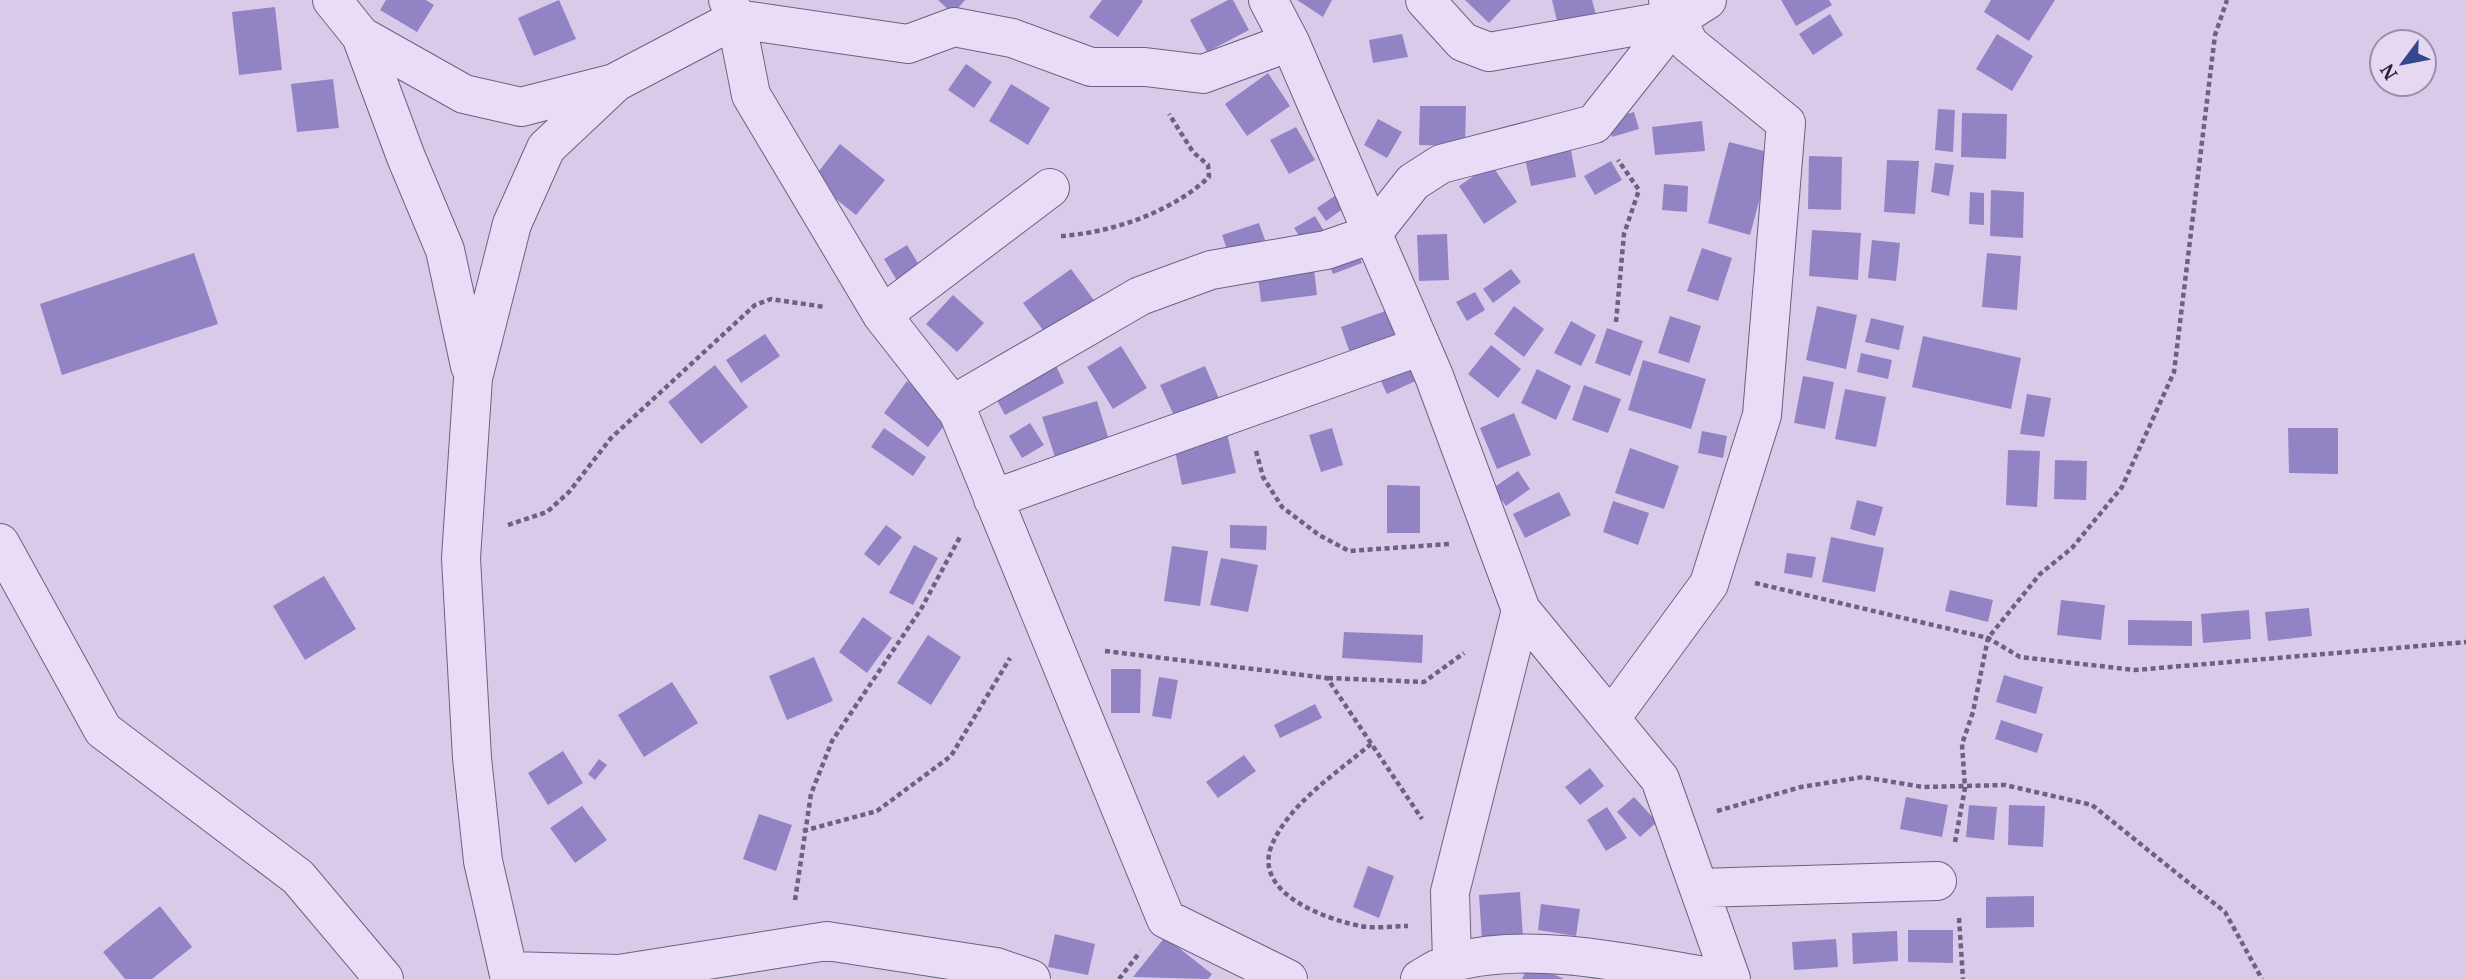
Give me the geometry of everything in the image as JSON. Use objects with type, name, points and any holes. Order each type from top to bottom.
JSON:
[{"type":"street","points":[[332,0],[361,36],[406,157],[445,250],[473,378]]},
{"type":"street","points":[[1268,0],[1290,42],[1421,346],[1521,610],[1660,779],[1731,979]]},
{"type":"street","points":[[1425,0],[1463,42],[1489,52],[1684,6]]},
{"type":"street","points":[[1031,979],[996,967],[827,941],[619,974],[510,975],[483,861],[472,758],[461,558],[473,378],[512,224],[546,148],[616,82],[736,6],[908,44],[954,27],[1012,38],[1091,67],[1145,67],[1203,74],[1290,42]]},
{"type":"street","points":[[736,6],[751,95],[882,315],[952,405],[1166,919],[1288,979]]},
{"type":"street","points":[[952,405],[1140,296],[1211,270],[1326,250],[1372,234],[1413,182],[1441,164],[1594,124],[1684,6]]},
{"type":"street","points":[[1611,719],[1709,584],[1762,415],[1786,123],[1689,44],[1684,6]]},
{"type":"street","points":[[361,36],[464,93],[521,107],[616,82]]},
{"type":"street","points":[[882,315],[1050,188]]},
{"type":"street","points":[[993,499],[1243,407],[1421,346]]},
{"type":"street","points":[[0,543],[103,730],[298,877],[383,979]]},
{"type":"street","points":[[1521,610],[1455,869],[1441,956],[1583,957],[1721,979]]},
{"type":"street","points":[[1699,888],[1937,881]]},
{"type":"path","points":[[1963,979],[1962,921],[1937,881],[1953,849],[1965,788],[1962,744],[1973,712],[1988,638],[2040,574],[2072,548],[2122,487],[2174,372],[2215,35],[2227,0]]},
{"type":"path","points":[[1049,237],[1090,235],[1163,208],[1195,190],[1209,177],[1208,164],[1193,152],[1169,115],[1170,99],[1203,74]]},
{"type":"path","points":[[1594,124],[1639,190],[1624,233],[1616,322]]},
{"type":"path","points":[[462,532],[515,524],[547,512],[569,492],[611,438],[755,305],[771,299],[882,315]]},
{"type":"path","points":[[1243,407],[1263,477],[1282,507],[1318,535],[1349,551],[1495,540]]},
{"type":"path","points":[[789,947],[803,831],[811,794],[831,741],[921,609],[974,511],[993,499]]},
{"type":"path","points":[[1709,584],[1746,581],[1988,638],[2020,657],[2135,670],[2466,642]]},
{"type":"path","points":[[803,831],[877,811],[951,756],[1014,652],[1053,646],[1134,653],[1327,678],[1424,682],[1468,650]]},
{"type":"path","points":[[1327,678],[1455,869]]},
{"type":"path","points":[[1371,743],[1292,813],[1270,849],[1271,878],[1288,898],[1441,956]]},
{"type":"path","points":[[1676,822],[1801,787],[1863,777],[1923,787],[2005,785],[2092,805],[2225,912],[2262,979]]},
{"type":"building","points":[[386,0],[426,0],[434,5],[417,32],[380,10]]},
{"type":"building","points":[[559,0],[576,39],[534,56],[518,18]]},
{"type":"building","points":[[938,0],[965,0],[953,14]]},
{"type":"building","points":[[1102,0],[1143,1],[1118,37],[1089,17]]},
{"type":"building","points":[[1228,0],[1233,0],[1249,30],[1207,52],[1190,20]]},
{"type":"building","points":[[1297,0],[1332,0],[1323,17]]},
{"type":"building","points":[[1465,0],[1511,0],[1489,23]]},
{"type":"building","points":[[1552,0],[1592,0],[1596,15],[1558,25]]},
{"type":"building","points":[[1781,0],[1829,0],[1832,5],[1796,26]]},
{"type":"building","points":[[1991,0],[2055,0],[2029,41],[1984,12]]},
{"type":"building","points":[[275,7],[282,70],[239,75],[232,12]]},
{"type":"building","points":[[1830,14],[1843,35],[1813,55],[1799,34]]},
{"type":"building","points":[[1402,34],[1408,57],[1373,63],[1369,40]]},
{"type":"building","points":[[1997,34],[2033,56],[2012,91],[1976,69]]},
{"type":"building","points":[[966,64],[992,82],[974,108],[948,90]]},
{"type":"building","points":[[1268,73],[1290,106],[1247,136],[1225,104]]},
{"type":"building","points":[[333,79],[339,128],[297,132],[291,84]]},
{"type":"building","points":[[1011,84],[1050,108],[1028,145],[989,121]]},
{"type":"building","points":[[1420,106],[1466,106],[1465,146],[1419,145]]},
{"type":"building","points":[[1938,109],[1955,110],[1953,152],[1935,150]]},
{"type":"building","points":[[1634,112],[1639,129],[1612,137],[1607,120]]},
{"type":"building","points":[[1962,113],[2007,114],[2006,159],[1961,157]]},
{"type":"building","points":[[1378,119],[1402,132],[1387,158],[1364,145]]},
{"type":"building","points":[[1702,121],[1705,151],[1655,155],[1652,127]]},
{"type":"building","points":[[1296,127],[1315,160],[1289,174],[1270,140]]},
{"type":"building","points":[[1729,142],[1772,153],[1750,235],[1708,223]]},
{"type":"building","points":[[840,144],[885,180],[856,215],[812,180]]},
{"type":"building","points":[[1570,145],[1576,177],[1531,186],[1524,154]]},
{"type":"building","points":[[1809,156],[1842,157],[1841,210],[1808,209]]},
{"type":"building","points":[[1887,160],[1919,161],[1915,214],[1884,212]]},
{"type":"building","points":[[1611,161],[1622,180],[1595,195],[1584,176]]},
{"type":"building","points":[[1935,163],[1954,165],[1949,196],[1931,192]]},
{"type":"building","points":[[1491,164],[1517,202],[1484,224],[1459,186]]},
{"type":"building","points":[[1664,184],[1688,186],[1687,212],[1662,210]]},
{"type":"building","points":[[1991,190],[2024,192],[2023,238],[1990,236]]},
{"type":"building","points":[[1970,192],[1984,193],[1984,225],[1969,224]]},
{"type":"building","points":[[1339,193],[1348,205],[1326,221],[1317,208]]},
{"type":"building","points":[[1315,216],[1327,236],[1307,248],[1294,228]]},
{"type":"building","points":[[1259,223],[1265,240],[1228,252],[1222,235]]},
{"type":"building","points":[[1812,230],[1861,233],[1858,280],[1809,276]]},
{"type":"building","points":[[1447,234],[1449,280],[1419,281],[1417,235]]},
{"type":"building","points":[[1872,240],[1900,243],[1896,281],[1868,278]]},
{"type":"building","points":[[1355,244],[1362,263],[1333,274],[1326,256]]},
{"type":"building","points":[[907,245],[927,278],[904,292],[884,259]]},
{"type":"building","points":[[1702,248],[1732,258],[1718,301],[1687,291]]},
{"type":"building","points":[[194,253],[218,324],[62,375],[40,304]]},
{"type":"building","points":[[1987,253],[2021,256],[2017,310],[1982,307]]},
{"type":"building","points":[[1071,269],[1096,303],[1048,337],[1023,303]]},
{"type":"building","points":[[1314,269],[1317,295],[1261,302],[1258,276]]},
{"type":"building","points":[[1511,269],[1521,282],[1493,303],[1483,289]]},
{"type":"building","points":[[1475,292],[1485,310],[1467,321],[1456,302]]},
{"type":"building","points":[[953,295],[984,323],[957,352],[926,324]]},
{"type":"building","points":[[1514,306],[1544,329],[1524,357],[1494,334]]},
{"type":"building","points":[[1817,306],[1857,315],[1846,369],[1806,360]]},
{"type":"building","points":[[1391,309],[1401,338],[1351,356],[1341,327]]},
{"type":"building","points":[[1670,316],[1701,326],[1689,363],[1658,353]]},
{"type":"building","points":[[1871,318],[1904,326],[1899,350],[1865,342]]},
{"type":"building","points":[[1571,321],[1596,335],[1581,366],[1554,353]]},
{"type":"building","points":[[1607,328],[1643,341],[1630,376],[1595,363]]},
{"type":"building","points":[[765,334],[780,356],[741,383],[726,360]]},
{"type":"building","points":[[1923,336],[2021,358],[2011,409],[1912,387]]},
{"type":"building","points":[[1491,345],[1521,369],[1498,398],[1468,374]]},
{"type":"building","points":[[1121,346],[1147,388],[1113,409],[1087,367]]},
{"type":"building","points":[[1861,353],[1892,360],[1888,379],[1857,372]]},
{"type":"building","points":[[1411,360],[1420,379],[1387,394],[1378,375]]},
{"type":"building","points":[[1643,360],[1706,379],[1691,429],[1628,410]]},
{"type":"building","points":[[1054,361],[1064,383],[1005,415],[993,393]]},
{"type":"building","points":[[715,365],[748,407],[701,444],[668,402]]},
{"type":"building","points":[[1205,366],[1220,401],[1176,420],[1160,385]]},
{"type":"building","points":[[1537,369],[1571,386],[1556,420],[1521,403]]},
{"type":"building","points":[[1803,376],[1834,382],[1825,429],[1794,423]]},
{"type":"building","points":[[907,381],[952,415],[928,447],[884,413]]},
{"type":"building","points":[[1584,385],[1621,399],[1608,433],[1572,420]]},
{"type":"building","points":[[1845,389],[1886,397],[1876,447],[1835,439]]},
{"type":"building","points":[[2027,394],[2051,398],[2044,437],[2020,434]]},
{"type":"building","points":[[1097,401],[1109,440],[1055,457],[1042,417]]},
{"type":"building","points":[[1514,413],[1531,455],[1497,469],[1480,428]]},
{"type":"building","points":[[1030,423],[1044,445],[1022,458],[1009,436]]},
{"type":"building","points":[[884,428],[926,457],[913,476],[871,447]]},
{"type":"building","points":[[1332,428],[1343,465],[1321,472],[1309,435]]},
{"type":"building","points":[[2288,428],[2338,428],[2338,474],[2289,473]]},
{"type":"building","points":[[1226,429],[1236,473],[1182,485],[1173,441]]},
{"type":"building","points":[[1702,431],[1727,436],[1723,458],[1698,453]]},
{"type":"building","points":[[1630,448],[1679,466],[1664,509],[1615,493]]},
{"type":"building","points":[[2008,450],[2040,451],[2037,507],[2006,505]]},
{"type":"building","points":[[2055,460],[2087,461],[2086,500],[2054,499]]},
{"type":"building","points":[[1518,471],[1530,489],[1506,506],[1493,488]]},
{"type":"building","points":[[1387,485],[1420,486],[1420,533],[1387,533]]},
{"type":"building","points":[[1559,492],[1571,515],[1525,538],[1513,514]]},
{"type":"building","points":[[1857,500],[1883,507],[1875,536],[1850,529]]},
{"type":"building","points":[[1613,501],[1649,513],[1638,545],[1603,532]]},
{"type":"building","points":[[886,525],[902,537],[879,566],[864,554]]},
{"type":"building","points":[[1230,525],[1267,526],[1266,550],[1230,548]]},
{"type":"building","points":[[1831,537],[1884,548],[1875,592],[1822,582]]},
{"type":"building","points":[[914,545],[938,558],[913,605],[889,593]]},
{"type":"building","points":[[1172,546],[1208,551],[1200,606],[1164,601]]},
{"type":"building","points":[[1787,553],[1816,557],[1812,578],[1784,573]]},
{"type":"building","points":[[1221,558],[1258,565],[1248,612],[1210,605]]},
{"type":"building","points":[[324,576],[356,629],[305,660],[273,606]]},
{"type":"building","points":[[1950,590],[1993,600],[1988,622],[1945,611]]},
{"type":"building","points":[[2061,600],[2105,605],[2101,640],[2057,635]]},
{"type":"building","points":[[2309,608],[2312,636],[2268,641],[2265,612]]},
{"type":"building","points":[[2249,610],[2251,639],[2203,643],[2201,614]]},
{"type":"building","points":[[863,617],[892,638],[867,673],[839,652]]},
{"type":"building","points":[[2128,620],[2192,621],[2192,646],[2128,645]]},
{"type":"building","points":[[1344,632],[1423,635],[1422,663],[1342,658]]},
{"type":"building","points":[[928,635],[961,657],[931,705],[897,683]]},
{"type":"building","points":[[814,657],[833,701],[787,720],[769,676]]},
{"type":"building","points":[[1111,669],[1141,669],[1140,713],[1111,713]]},
{"type":"building","points":[[2004,675],[2043,687],[2036,714],[1996,702]]},
{"type":"building","points":[[1159,677],[1178,680],[1171,719],[1152,716]]},
{"type":"building","points":[[672,682],[698,723],[644,757],[618,715]]},
{"type":"building","points":[[1315,704],[1322,718],[1280,738],[1274,725]]},
{"type":"building","points":[[2001,720],[2043,734],[2037,753],[1995,739]]},
{"type":"building","points":[[563,751],[583,783],[548,805],[528,773]]},
{"type":"building","points":[[1244,755],[1256,771],[1218,798],[1206,782]]},
{"type":"building","points":[[599,759],[607,765],[595,780],[588,774]]},
{"type":"building","points":[[1590,768],[1604,786],[1580,805],[1565,787]]},
{"type":"building","points":[[1634,797],[1657,822],[1640,837],[1617,812]]},
{"type":"building","points":[[1906,797],[1948,805],[1942,837],[1900,829]]},
{"type":"building","points":[[1969,805],[1997,807],[1994,840],[1966,837]]},
{"type":"building","points":[[2009,805],[2045,806],[2043,847],[2008,845]]},
{"type":"building","points":[[582,806],[607,840],[575,863],[550,828]]},
{"type":"building","points":[[1607,807],[1627,838],[1606,851],[1587,820]]},
{"type":"building","points":[[759,814],[792,825],[776,871],[743,859]]},
{"type":"building","points":[[1368,866],[1394,876],[1379,918],[1353,907]]},
{"type":"building","points":[[1520,892],[1523,938],[1482,940],[1479,895]]},
{"type":"building","points":[[2034,896],[2034,927],[1986,928],[1986,897]]},
{"type":"building","points":[[1541,904],[1580,909],[1576,936],[1538,930]]},
{"type":"building","points":[[160,906],[192,947],[152,979],[125,979],[103,952]]},
{"type":"building","points":[[1908,930],[1953,930],[1953,963],[1908,962]]},
{"type":"building","points":[[1897,931],[1898,961],[1853,964],[1852,933]]},
{"type":"building","points":[[1055,934],[1095,944],[1088,975],[1048,967]]},
{"type":"building","points":[[1165,937],[1212,974],[1208,979],[1133,977]]},
{"type":"building","points":[[1836,939],[1838,967],[1794,970],[1792,942]]},
{"type":"building","points":[[1530,963],[1564,979],[1522,979]]}]
